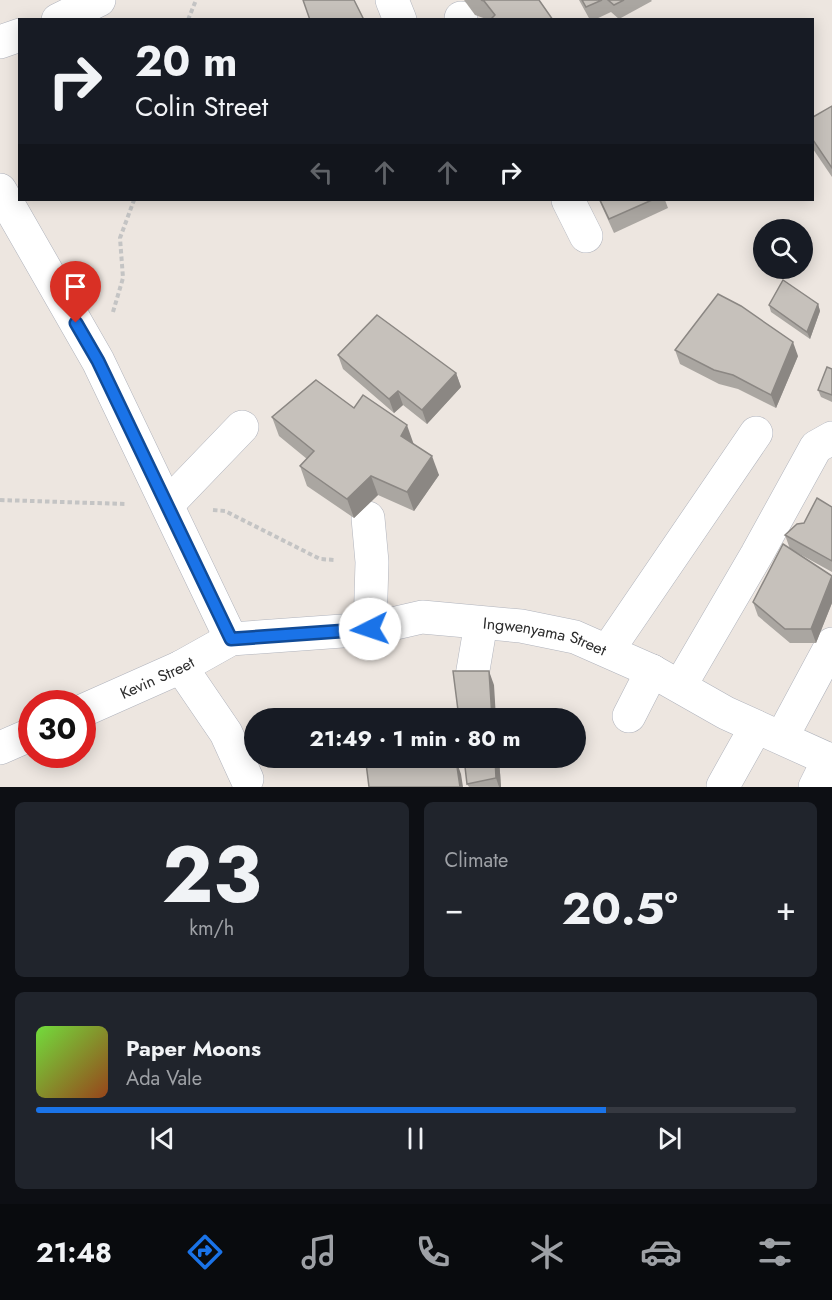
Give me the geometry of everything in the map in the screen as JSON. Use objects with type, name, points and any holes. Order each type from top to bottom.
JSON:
[{"type":"street","points":[[58,13],[99,0]]},
{"type":"street","points":[[392,0],[399,18]]},
{"type":"street","points":[[0,42],[18,35]]},
{"type":"street","points":[[0,190],[98,361],[231,639]]},
{"type":"street","points":[[568,201],[586,236]]},
{"type":"street","points":[[168,504],[242,427]]},
{"type":"street","points":[[608,650],[756,433]]},
{"type":"street","points":[[629,716],[666,679],[816,447],[832,438]]},
{"type":"street","points":[[368,518],[372,562],[370,629]]},
{"type":"street","name":"Ingwenyama Street","points":[[231,639],[370,629],[422,617],[521,626],[575,637],[608,650],[726,713],[769,732],[825,769]]},
{"type":"street","points":[[472,676],[481,623]]},
{"type":"street","name":"Kevin Street","points":[[96,705],[181,667],[231,639]]},
{"type":"street","points":[[723,786],[769,732],[832,644]]},
{"type":"street","points":[[181,667],[226,733],[247,779]]},
{"type":"street","points":[[0,748],[18,740]]},
{"type":"path","points":[[189,18],[196,0]]},
{"type":"path","points":[[98,361],[123,278],[120,238],[134,201]]},
{"type":"path","points":[[0,500],[168,504],[225,511],[320,559],[372,562]]},
{"type":"building","points":[[303,0],[354,0],[363,18],[309,18]]},
{"type":"building","points":[[481,0],[539,0],[552,18],[492,18],[495,15]]},
{"type":"building","points":[[582,0],[602,0],[586,7]]},
{"type":"building","points":[[608,0],[624,0],[614,5]]},
{"type":"building","points":[[832,106],[832,168],[814,141],[814,116]]},
{"type":"building","points":[[600,201],[650,201],[609,219]]},
{"type":"building","points":[[783,280],[818,304],[807,332],[769,305]]},
{"type":"building","points":[[718,294],[741,306],[793,342],[771,395],[733,375],[714,370],[675,350]]},
{"type":"building","points":[[377,315],[456,373],[422,410],[398,391],[389,399],[338,355]]},
{"type":"building","points":[[827,367],[832,369],[832,395],[818,390]]},
{"type":"building","points":[[316,380],[354,408],[363,395],[407,425],[401,436],[432,456],[407,492],[371,476],[347,499],[300,466],[314,451],[272,417]]},
{"type":"building","points":[[817,498],[832,507],[832,561],[785,535],[797,524],[804,523]]},
{"type":"building","points":[[783,544],[832,576],[811,629],[785,629],[753,602]]},
{"type":"building","points":[[453,671],[489,671],[491,708],[458,708]]},
{"type":"building","points":[[367,768],[457,768],[460,787],[369,787]]},
{"type":"building","points":[[465,768],[496,768],[496,778],[467,784]]},
{"type":"route","points":[[76,323],[98,361],[231,639],[370,629]]}]
